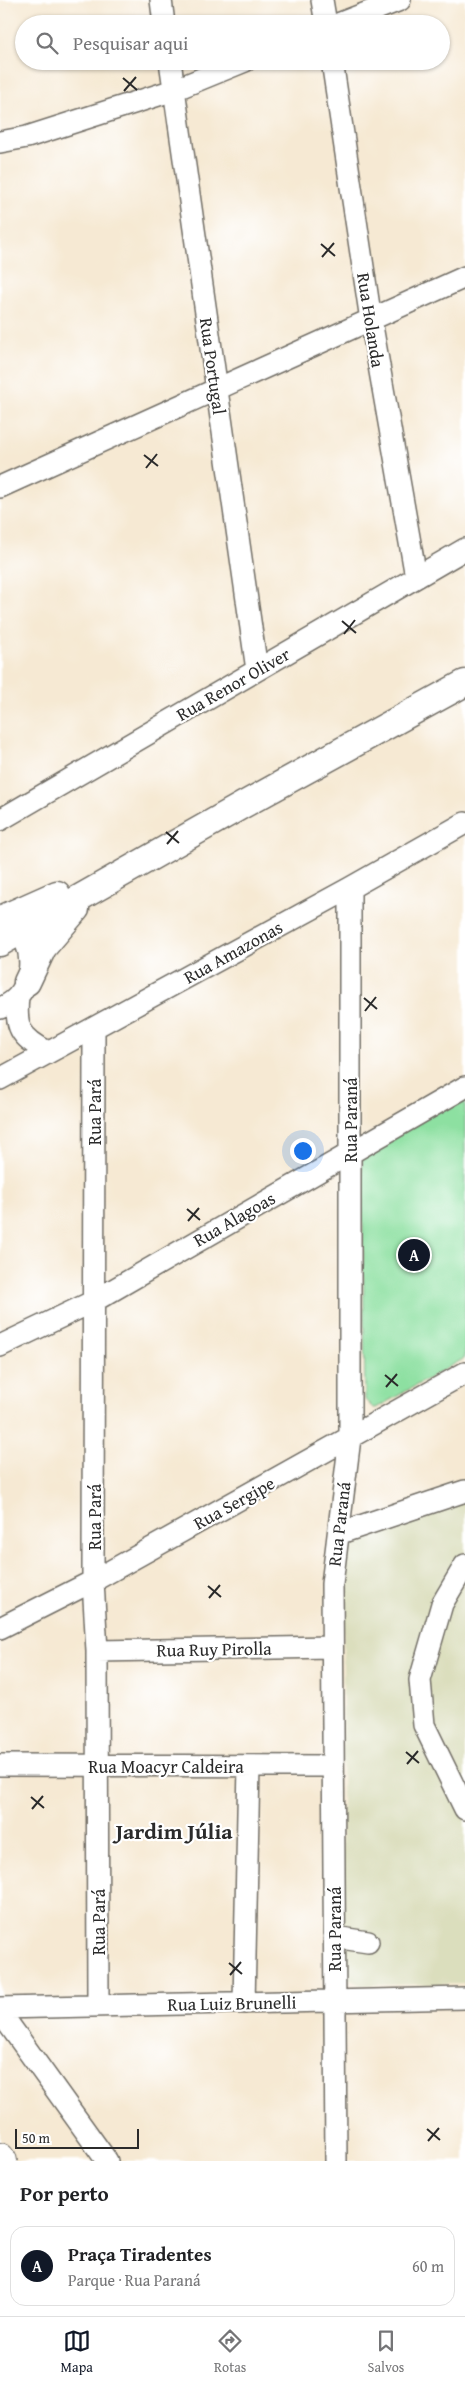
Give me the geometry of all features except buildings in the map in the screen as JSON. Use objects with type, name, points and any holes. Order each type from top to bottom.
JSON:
[{"type":"highway","points":[[0,2157],[3,2161]]},
{"type":"main road","points":[[22,989],[43,948],[55,931],[81,904],[103,886],[186,837],[459,690]]},
{"type":"main road","points":[[4,924],[186,837]]},
{"type":"main road","points":[[4,924],[103,886]]},
{"type":"street","points":[[161,0],[163,15]]},
{"type":"street","points":[[322,0],[324,15]]},
{"type":"street","points":[[361,15],[400,0]]},
{"type":"street","name":"Rua Portugal","points":[[171,70],[257,670]]},
{"type":"street","points":[[0,142],[27,137],[174,90],[223,70]]},
{"type":"street","name":"Rua Holanda","points":[[333,70],[371,320],[416,577]]},
{"type":"street","points":[[0,487],[465,277]]},
{"type":"street","name":"Rua Renor Oliver","points":[[0,820],[465,549]]},
{"type":"street","name":"Rua Amazonas","points":[[0,1079],[465,823]]},
{"type":"street","name":"Rua Paraná","points":[[336,2161],[331,1647],[332,1584],[340,1533],[350,1438],[350,888]]},
{"type":"street","points":[[4,924],[28,948],[30,965],[22,989],[16,1019],[21,1030],[32,1044],[48,1052]]},
{"type":"street","points":[[0,1008],[22,989]]},
{"type":"street","name":"Rua Pará","points":[[94,1028],[94,1581],[97,1651],[98,2006]]},
{"type":"street","name":"Rua Alagoas","points":[[0,1346],[94,1301],[465,1087]]},
{"type":"street","name":"Rua Sergipe","points":[[0,1628],[94,1581],[465,1373]]},
{"type":"street","points":[[340,1533],[465,1491]]},
{"type":"street","points":[[465,1565],[442,1604],[420,1680],[424,1725],[465,1809]]},
{"type":"street","name":"Rua Ruy Pirolla","points":[[97,1651],[331,1647]]},
{"type":"street","name":"Rua Moacyr Caldeira","points":[[0,1765],[332,1766]]},
{"type":"street","points":[[244,2003],[249,1766]]},
{"type":"street","points":[[334,1937],[368,1942]]},
{"type":"street","name":"Rua Luiz Brunelli","points":[[0,2008],[465,1998]]},
{"type":"street","points":[[0,2012],[107,2161]]},
{"type":"shaded area","points":[[465,1499],[465,1984],[361,1985],[349,1979],[341,1968],[344,1562],[348,1548],[356,1538]]},
{"type":"green space","points":[[465,1093],[465,1358],[373,1408],[365,1400],[362,1152]]},
{"type":"place","name":"Praça Tiradentes","points":[[414,1255]]},
{"type":"district","name":"Jardim Júlia","points":[[174,1831]]}]
